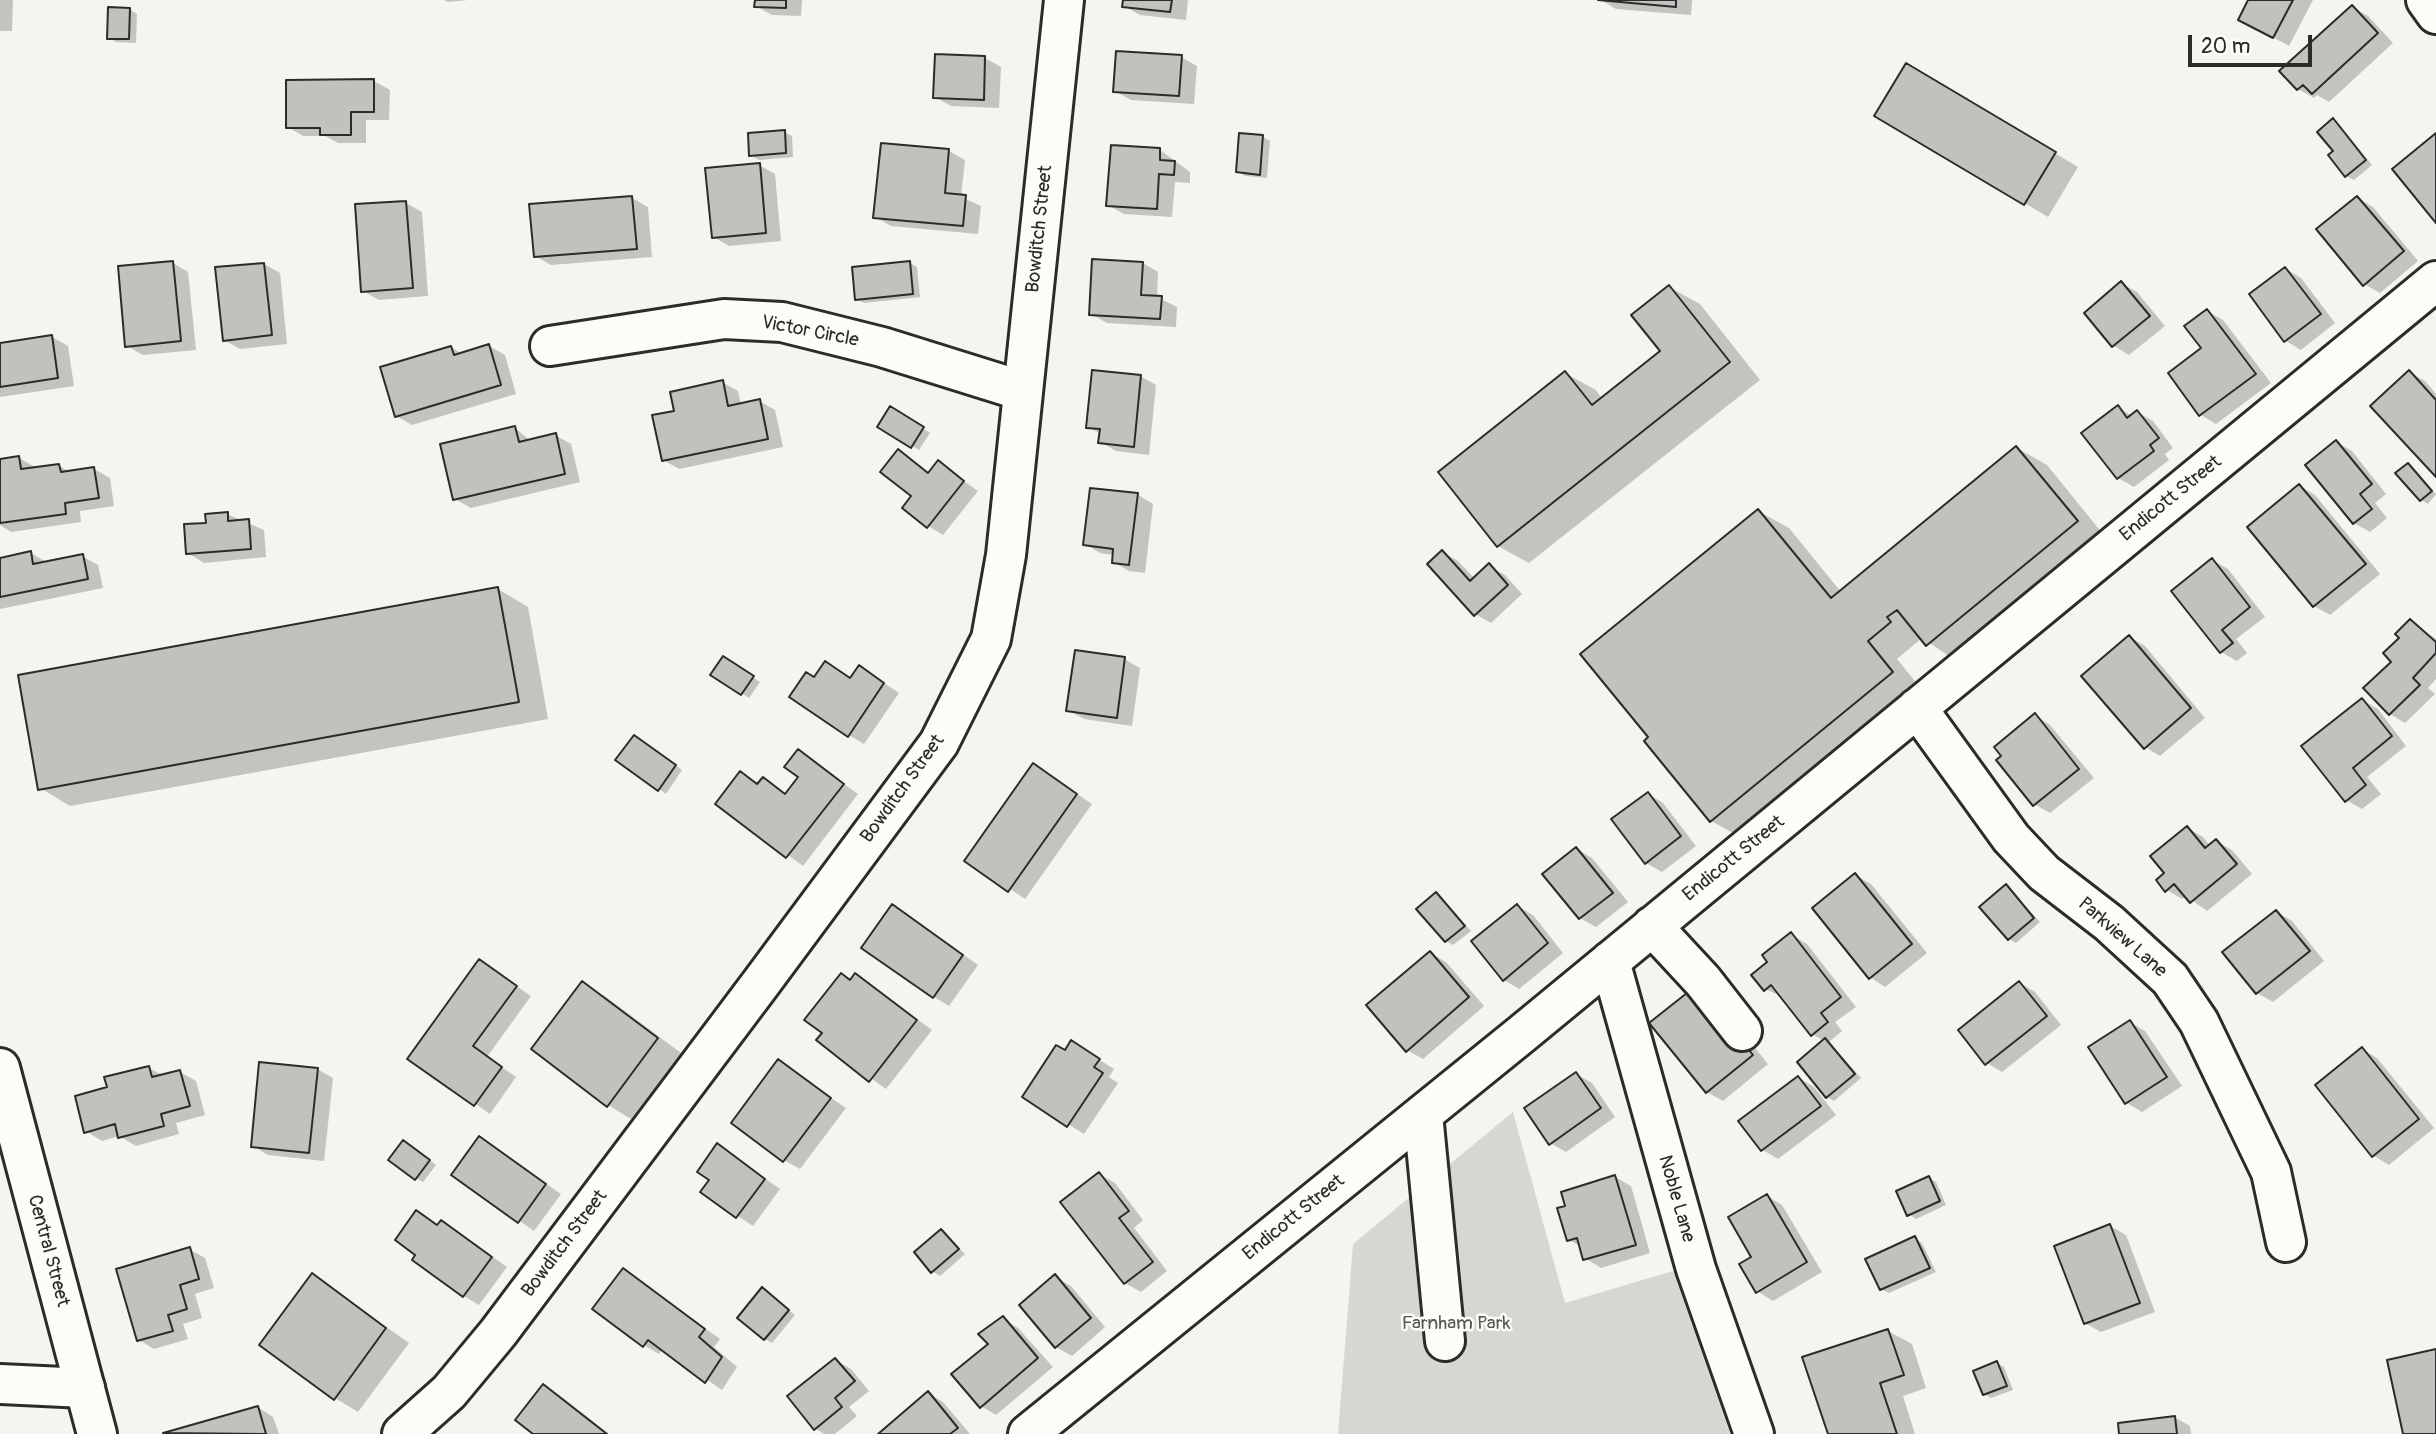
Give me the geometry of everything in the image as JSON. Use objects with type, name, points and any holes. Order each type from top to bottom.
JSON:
[{"type":"street","name":"Bowditch Street","points":[[402,1434],[449,1392],[498,1333],[939,743],[991,639],[1006,555],[1065,0]]},
{"type":"street","points":[[2426,0],[2436,14]]},
{"type":"street","name":"Endicott Street","points":[[1028,1434],[1610,961],[2436,281]]},
{"type":"street","name":"Victor Circle","points":[[551,346],[724,319],[782,322],[882,347],[1023,391]]},
{"type":"street","name":"Parkview Lane","points":[[1917,708],[2011,838],[2036,864],[2109,923],[2170,979],[2199,1022],[2271,1172],[2286,1242]]},
{"type":"street","points":[[1652,926],[1703,981],[1742,1031]]},
{"type":"street","name":"Noble Lane","points":[[1610,961],[1696,1269],[1754,1434]]},
{"type":"street","name":"Central Street","points":[[0,1068],[97,1434]]},
{"type":"street","points":[[1423,1114],[1445,1341]]},
{"type":"street","points":[[0,1384],[85,1388]]},
{"type":"green space","name":"Farnham Park","points":[[1513,1112],[1565,1303],[1673,1271],[1730,1434],[1338,1434],[1353,1244]]},
{"type":"building","points":[[755,0],[786,0],[786,8],[754,7]]},
{"type":"building","points":[[1123,0],[1172,0],[1170,12],[1122,7]]},
{"type":"building","points":[[1598,0],[1676,0],[1676,7]]},
{"type":"building","points":[[2248,0],[2293,0],[2273,38],[2238,20]]},
{"type":"building","points":[[2352,5],[2378,33],[2312,94],[2303,85],[2297,90],[2279,71]]},
{"type":"building","points":[[108,7],[130,8],[129,39],[107,39]]},
{"type":"building","points":[[1116,51],[1182,55],[1179,96],[1113,92]]},
{"type":"building","points":[[935,54],[985,56],[984,100],[933,98]]},
{"type":"building","points":[[1906,63],[2056,152],[2024,205],[1874,116]]},
{"type":"building","points":[[374,79],[374,112],[351,112],[351,135],[320,135],[320,128],[286,128],[286,80]]},
{"type":"building","points":[[2333,118],[2366,160],[2345,177],[2328,155],[2333,151],[2317,132]]},
{"type":"building","points":[[785,130],[786,153],[749,156],[748,133]]},
{"type":"building","points":[[1239,133],[1263,135],[1260,175],[1236,172]]},
{"type":"building","points":[[2436,133],[2436,223],[2392,169]]},
{"type":"building","points":[[881,143],[949,149],[945,193],[966,195],[963,226],[873,218]]},
{"type":"building","points":[[1111,145],[1160,148],[1160,160],[1175,161],[1174,175],[1159,174],[1157,209],[1106,206]]},
{"type":"building","points":[[760,163],[766,233],[712,238],[705,168]]},
{"type":"building","points":[[632,196],[637,249],[534,257],[529,204]]},
{"type":"building","points":[[2357,196],[2404,251],[2363,286],[2316,229]]},
{"type":"building","points":[[406,201],[413,288],[361,292],[355,204]]},
{"type":"building","points":[[1092,259],[1143,262],[1141,295],[1162,296],[1160,319],[1089,315]]},
{"type":"building","points":[[173,261],[181,341],[125,347],[118,266]]},
{"type":"building","points":[[910,261],[913,294],[855,300],[852,267]]},
{"type":"building","points":[[264,263],[272,335],[223,341],[215,267]]},
{"type":"building","points":[[2285,267],[2321,314],[2284,342],[2249,294]]},
{"type":"building","points":[[2121,281],[2150,316],[2112,347],[2084,313]]},
{"type":"building","points":[[1669,285],[1730,362],[1497,547],[1438,472],[1565,371],[1592,405],[1660,351],[1631,315]]},
{"type":"building","points":[[2207,309],[2256,374],[2199,416],[2168,373],[2201,348],[2184,326]]},
{"type":"building","points":[[52,335],[58,378],[0,387],[0,343]]},
{"type":"building","points":[[489,344],[501,385],[395,417],[380,367],[451,346],[454,355]]},
{"type":"building","points":[[1092,370],[1141,375],[1134,447],[1098,443],[1100,429],[1086,428]]},
{"type":"building","points":[[2409,370],[2436,400],[2436,477],[2370,406]]},
{"type":"building","points":[[723,380],[728,406],[760,399],[768,439],[662,461],[652,415],[674,411],[670,392]]},
{"type":"building","points":[[2118,405],[2127,418],[2137,410],[2159,438],[2150,445],[2154,451],[2117,479],[2081,433]]},
{"type":"building","points":[[890,406],[924,427],[911,448],[877,427]]},
{"type":"building","points":[[515,426],[519,442],[556,433],[565,474],[453,500],[440,444]]},
{"type":"building","points":[[2336,440],[2372,484],[2360,494],[2372,509],[2353,524],[2305,465]]},
{"type":"building","points":[[2016,446],[2078,521],[1926,646],[1897,610],[1887,617],[1891,622],[1868,641],[1893,672],[1710,822],[1644,741],[1648,737],[1580,654],[1758,509],[1831,598]]},
{"type":"building","points":[[898,449],[928,473],[938,460],[964,481],[927,528],[902,508],[911,496],[880,472]]},
{"type":"building","points":[[19,456],[21,469],[59,464],[61,472],[94,467],[99,498],[65,503],[66,514],[0,523],[0,459]]},
{"type":"building","points":[[2408,463],[2432,491],[2420,501],[2395,473]]},
{"type":"building","points":[[2299,484],[2366,564],[2313,607],[2247,527]]},
{"type":"building","points":[[1090,488],[1138,493],[1129,565],[1112,563],[1113,549],[1083,545]]},
{"type":"building","points":[[228,512],[228,521],[249,519],[251,549],[186,554],[184,524],[206,523],[205,514]]},
{"type":"building","points":[[1442,550],[1470,581],[1489,563],[1508,585],[1474,616],[1427,564]]},
{"type":"building","points":[[31,551],[33,564],[83,554],[88,579],[0,597],[0,558]]},
{"type":"building","points":[[2212,558],[2250,607],[2222,630],[2233,643],[2220,653],[2171,591]]},
{"type":"building","points":[[498,587],[519,702],[38,790],[18,675]]},
{"type":"building","points":[[2410,619],[2436,642],[2436,653],[2413,678],[2420,685],[2389,715],[2363,688],[2391,662],[2383,653],[2399,638],[2395,634]]},
{"type":"building","points":[[2129,635],[2191,708],[2144,749],[2081,676]]},
{"type":"building","points":[[1075,650],[1125,657],[1117,718],[1066,711]]},
{"type":"building","points":[[723,656],[754,676],[741,695],[710,675]]},
{"type":"building","points":[[825,661],[850,678],[859,665],[884,683],[848,737],[789,697],[806,672],[814,677]]},
{"type":"building","points":[[2362,698],[2392,736],[2353,768],[2366,785],[2345,802],[2301,746]]},
{"type":"building","points":[[2035,713],[2079,769],[2033,806],[1996,760],[2001,756],[1994,747]]},
{"type":"building","points":[[634,735],[676,765],[658,791],[615,760]]},
{"type":"building","points":[[798,749],[844,784],[786,858],[715,804],[740,771],[757,784],[763,777],[785,794],[798,777],[784,767]]},
{"type":"building","points":[[1033,763],[1077,794],[1008,892],[964,861]]},
{"type":"building","points":[[1648,792],[1681,836],[1645,864],[1611,819]]},
{"type":"building","points":[[2187,826],[2205,848],[2216,839],[2237,864],[2190,903],[2174,884],[2165,892],[2156,880],[2164,873],[2150,856]]},
{"type":"building","points":[[1576,847],[1613,893],[1579,919],[1542,874]]},
{"type":"building","points":[[1855,873],[1912,944],[1869,979],[1812,908]]},
{"type":"building","points":[[2006,884],[2034,918],[2008,940],[1979,907]]},
{"type":"building","points":[[1436,892],[1465,926],[1445,942],[1416,909]]},
{"type":"building","points":[[892,904],[963,955],[933,998],[861,948]]},
{"type":"building","points":[[1517,904],[1548,943],[1503,981],[1471,941]]},
{"type":"building","points":[[2276,910],[2310,951],[2256,994],[2222,952]]},
{"type":"building","points":[[1791,932],[1841,997],[1821,1013],[1828,1022],[1811,1036],[1771,985],[1764,991],[1751,975],[1767,962],[1762,955]]},
{"type":"building","points":[[1430,951],[1469,997],[1406,1052],[1366,1005]]},
{"type":"building","points":[[479,959],[517,986],[473,1046],[502,1067],[474,1106],[407,1059]]},
{"type":"building","points":[[841,973],[850,980],[855,973],[917,1020],[869,1082],[816,1040],[822,1033],[804,1020]]},
{"type":"building","points":[[582,981],[658,1038],[607,1107],[531,1049]]},
{"type":"building","points":[[2019,981],[2047,1016],[1985,1065],[1958,1030]]},
{"type":"building","points":[[1697,985],[1753,1055],[1706,1093],[1649,1023]]},
{"type":"building","points":[[2130,1020],[2167,1077],[2125,1104],[2088,1047]]},
{"type":"building","points":[[1825,1038],[1855,1074],[1826,1098],[1797,1062]]},
{"type":"building","points":[[1071,1040],[1100,1059],[1094,1067],[1103,1073],[1067,1127],[1022,1097],[1056,1045],[1065,1050]]},
{"type":"building","points":[[2362,1047],[2419,1119],[2372,1157],[2315,1085]]},
{"type":"building","points":[[778,1059],[831,1098],[783,1162],[731,1123]]},
{"type":"building","points":[[259,1062],[318,1068],[309,1153],[251,1147]]},
{"type":"building","points":[[149,1066],[152,1077],[180,1070],[190,1106],[161,1114],[164,1126],[118,1138],[115,1124],[84,1133],[75,1096],[107,1087],[104,1077]]},
{"type":"building","points":[[1576,1072],[1601,1108],[1549,1145],[1524,1108]]},
{"type":"building","points":[[1798,1076],[1821,1106],[1761,1151],[1738,1121]]},
{"type":"building","points":[[479,1136],[546,1184],[518,1223],[451,1175]]},
{"type":"building","points":[[403,1140],[430,1160],[415,1180],[388,1160]]},
{"type":"building","points":[[717,1143],[765,1179],[736,1218],[700,1192],[709,1180],[697,1172]]},
{"type":"building","points":[[1099,1172],[1129,1211],[1119,1218],[1153,1262],[1124,1284],[1060,1202]]},
{"type":"building","points":[[1615,1175],[1636,1245],[1583,1260],[1577,1238],[1567,1241],[1557,1208],[1565,1206],[1561,1192]]},
{"type":"building","points":[[1929,1176],[1940,1201],[1907,1216],[1896,1191]]},
{"type":"building","points":[[1767,1194],[1807,1262],[1756,1293],[1739,1264],[1751,1257],[1728,1217]]},
{"type":"building","points":[[416,1210],[437,1225],[441,1220],[492,1257],[463,1297],[412,1260],[415,1255],[395,1240]]},
{"type":"building","points":[[2110,1224],[2140,1303],[2084,1324],[2054,1246]]},
{"type":"building","points":[[941,1229],[959,1249],[931,1273],[914,1252]]},
{"type":"building","points":[[1915,1236],[1930,1268],[1880,1290],[1865,1259]]},
{"type":"building","points":[[190,1247],[199,1279],[180,1285],[187,1309],[168,1315],[173,1331],[137,1341],[116,1269]]},
{"type":"building","points":[[623,1268],[705,1329],[699,1337],[722,1357],[705,1383],[648,1340],[643,1347],[592,1309]]},
{"type":"building","points":[[312,1273],[386,1328],[334,1400],[259,1345]]},
{"type":"building","points":[[1055,1274],[1091,1318],[1055,1348],[1019,1305]]},
{"type":"building","points":[[762,1287],[789,1310],[764,1340],[737,1318]]},
{"type":"building","points":[[1003,1316],[1038,1358],[980,1408],[951,1374],[988,1344],[978,1334]]},
{"type":"building","points":[[1888,1329],[1904,1375],[1880,1383],[1897,1434],[1828,1434],[1802,1357]]},
{"type":"building","points":[[2436,1349],[2436,1434],[2403,1434],[2387,1360]]},
{"type":"building","points":[[835,1358],[855,1381],[835,1398],[842,1407],[814,1430],[787,1396]]},
{"type":"building","points":[[1997,1361],[2007,1386],[1983,1395],[1973,1371]]},
{"type":"building","points":[[543,1384],[607,1434],[533,1434],[515,1420]]},
{"type":"building","points":[[928,1391],[958,1428],[950,1434],[878,1434]]},
{"type":"building","points":[[258,1406],[266,1434],[163,1433]]},
{"type":"building","points":[[2175,1416],[2177,1434],[2119,1434],[2118,1423]]}]
